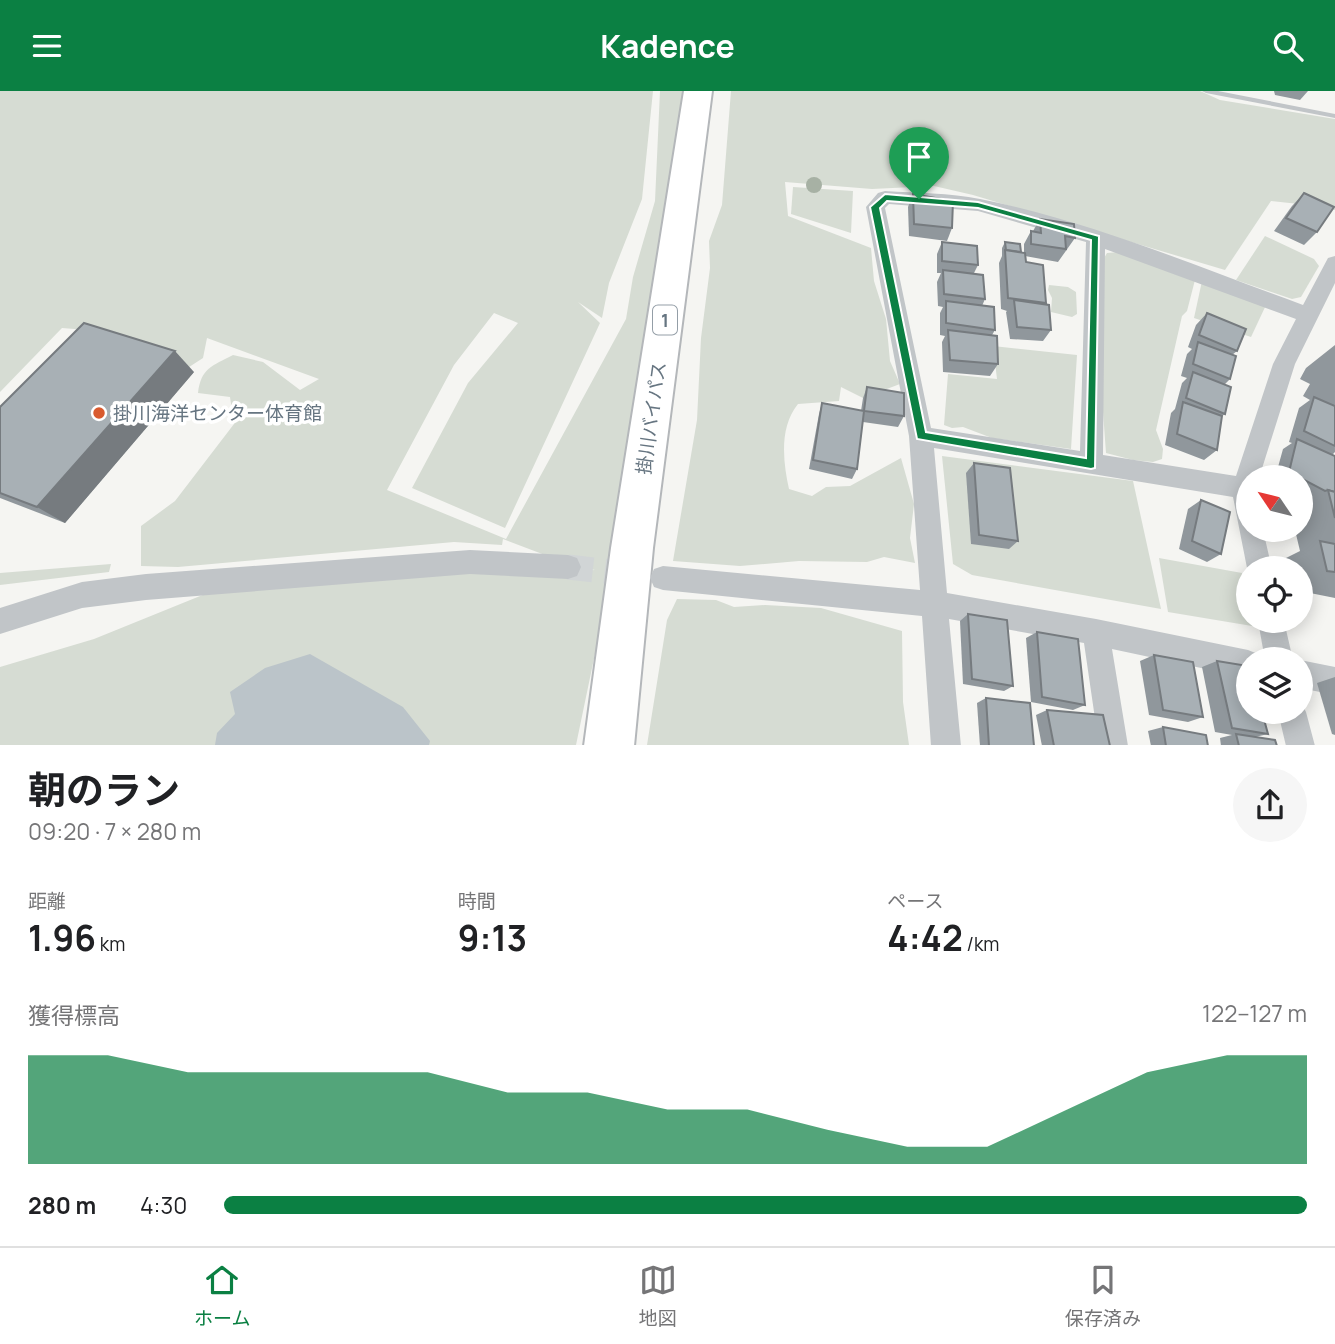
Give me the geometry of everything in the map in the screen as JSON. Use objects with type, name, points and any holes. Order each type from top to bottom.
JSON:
[{"type":"highway","name":"掛川バイパス","points":[[609,745],[632,548],[698,91]]},
{"type":"street","points":[[946,745],[921,436],[875,207],[885,197],[978,205],[1096,238],[1308,315]]},
{"type":"street","points":[[1091,464],[1096,238]]},
{"type":"street","points":[[1251,465],[1276,386],[1335,263]]},
{"type":"street","points":[[921,436],[1236,487]]},
{"type":"street","points":[[0,621],[82,595],[146,587],[470,562],[568,567]]},
{"type":"street","points":[[663,578],[935,604],[1096,632],[1236,661]]},
{"type":"street","points":[[1096,632],[1114,745]]},
{"type":"street","points":[[1313,677],[1335,681]]},
{"type":"street","points":[[1295,724],[1301,745]]},
{"type":"lane","points":[[1206,91],[1335,116]]},
{"type":"shaded area","points":[[0,91],[653,91],[642,199],[609,283],[602,318],[578,302],[600,323],[505,528],[412,488],[468,383],[518,323],[494,313],[454,365],[387,490],[506,539],[626,319],[633,277],[655,201],[660,91],[688,91],[675,192],[646,324],[612,572],[576,745],[0,745],[0,667],[94,639],[210,592],[380,571],[492,574],[595,570],[574,566],[503,539],[502,545],[454,542],[178,567],[141,566],[141,526],[175,501],[234,424],[230,397],[198,393],[205,373],[233,355],[263,362],[300,390],[319,379],[207,338],[203,358],[186,369],[99,331],[62,328],[0,392]]},
{"type":"shaded area","points":[[731,91],[1200,91],[1220,100],[1335,119],[1335,210],[1271,201],[1225,270],[973,195],[934,186],[872,189],[785,182],[788,216],[871,248],[874,281],[886,319],[890,361],[900,384],[863,398],[841,387],[839,401],[798,404],[785,434],[784,456],[789,489],[812,496],[826,487],[850,486],[901,458],[914,504],[910,538],[915,563],[884,557],[867,562],[799,561],[740,566],[673,561],[697,420],[701,338],[710,268],[709,241],[722,205]]},
{"type":"shaded area","points":[[793,187],[853,191],[851,233],[791,214]]},
{"type":"shaded area","points":[[1265,236],[1314,259],[1319,266],[1301,297],[1292,299],[1236,280]]},
{"type":"shaded area","points":[[1119,252],[1195,280],[1187,311],[1182,316],[1156,430],[1163,449],[1162,459],[1153,462],[1106,453],[1102,398],[1103,260],[1107,253]]},
{"type":"shaded area","points":[[1202,281],[1266,305],[1251,337],[1194,318]]},
{"type":"shaded area","points":[[1049,285],[1068,287],[1076,292],[1077,314],[1072,317],[1051,312]]},
{"type":"shaded area","points":[[993,346],[1077,355],[1071,449],[992,438],[963,427],[952,428],[944,425],[948,374],[997,379]]},
{"type":"shaded area","points":[[942,456],[1133,481],[1161,609],[972,575],[953,564]]},
{"type":"shaded area","points":[[1159,558],[1236,572],[1236,623],[1168,612]]},
{"type":"shaded area","points":[[111,564],[109,572],[0,585],[0,573]]},
{"type":"shaded area","points":[[677,599],[716,600],[734,607],[765,605],[821,608],[902,631],[903,702],[909,745],[647,745],[667,620]]},
{"type":"shaded area","points":[[310,654],[403,707],[430,741],[429,745],[215,745],[217,733],[235,714],[230,692],[265,668]]},
{"type":"building","points":[[1304,193],[1334,207],[1317,232],[1286,218]]},
{"type":"building","points":[[913,194],[953,201],[952,228],[914,224]]},
{"type":"building","points":[[1040,219],[1074,224],[1075,238],[1065,236],[1066,249],[1031,244],[1031,231],[1041,233]]},
{"type":"building","points":[[942,242],[977,246],[978,265],[942,261]]},
{"type":"building","points":[[1005,242],[1020,244],[1021,252],[1006,250]]},
{"type":"building","points":[[1005,250],[1025,253],[1026,262],[1043,265],[1046,303],[1008,298]]},
{"type":"building","points":[[943,270],[983,275],[985,299],[944,294]]},
{"type":"building","points":[[1014,300],[1049,305],[1051,330],[1017,327]]},
{"type":"building","points":[[946,301],[994,307],[995,330],[946,323]]},
{"type":"building","points":[[1207,313],[1246,329],[1237,351],[1199,335]]},
{"type":"building","name":"掛川海洋センター体育館","points":[[84,323],[175,351],[37,507],[0,493],[0,407]]},
{"type":"building","points":[[948,330],[997,336],[998,364],[950,360]]},
{"type":"building","points":[[1198,342],[1236,356],[1230,379],[1193,364]]},
{"type":"building","points":[[1193,372],[1231,387],[1225,414],[1186,398]]},
{"type":"building","points":[[867,387],[904,393],[904,416],[864,411]]},
{"type":"building","points":[[1314,397],[1335,406],[1335,446],[1304,431]]},
{"type":"building","points":[[1183,402],[1222,416],[1217,450],[1177,434]]},
{"type":"building","points":[[822,403],[864,411],[857,469],[813,460]]},
{"type":"building","points":[[1297,439],[1335,456],[1335,492],[1325,491],[1313,485],[1313,465],[1291,465]]},
{"type":"building","points":[[974,463],[1010,468],[1018,541],[979,535]]},
{"type":"building","points":[[1328,490],[1335,492],[1335,518]]},
{"type":"building","points":[[1201,500],[1230,512],[1221,554],[1192,541]]},
{"type":"building","points":[[1320,541],[1335,544],[1335,572],[1327,571]]},
{"type":"building","points":[[968,614],[1007,620],[1013,686],[972,679]]},
{"type":"building","points":[[1037,632],[1078,639],[1085,705],[1042,697]]},
{"type":"building","points":[[1154,655],[1193,662],[1203,717],[1163,710]]},
{"type":"building","points":[[1217,661],[1236,664],[1236,724],[1265,724],[1268,734],[1232,728]]},
{"type":"building","points":[[986,698],[1030,703],[1034,745],[989,745]]},
{"type":"building","points":[[1047,710],[1103,715],[1110,745],[1054,745]]},
{"type":"building","points":[[1163,727],[1206,735],[1208,745],[1166,745]]},
{"type":"building","points":[[1236,734],[1275,740],[1277,745],[1239,745]]},
{"type":"tunnel","points":[[568,567],[639,575]]},
{"type":"place","name":"掛川海洋センター体育館","points":[[99,413]]},
{"type":"route","points":[[885,197],[919,199],[978,205],[1096,238],[1091,464],[921,436],[875,207],[885,197]]}]
